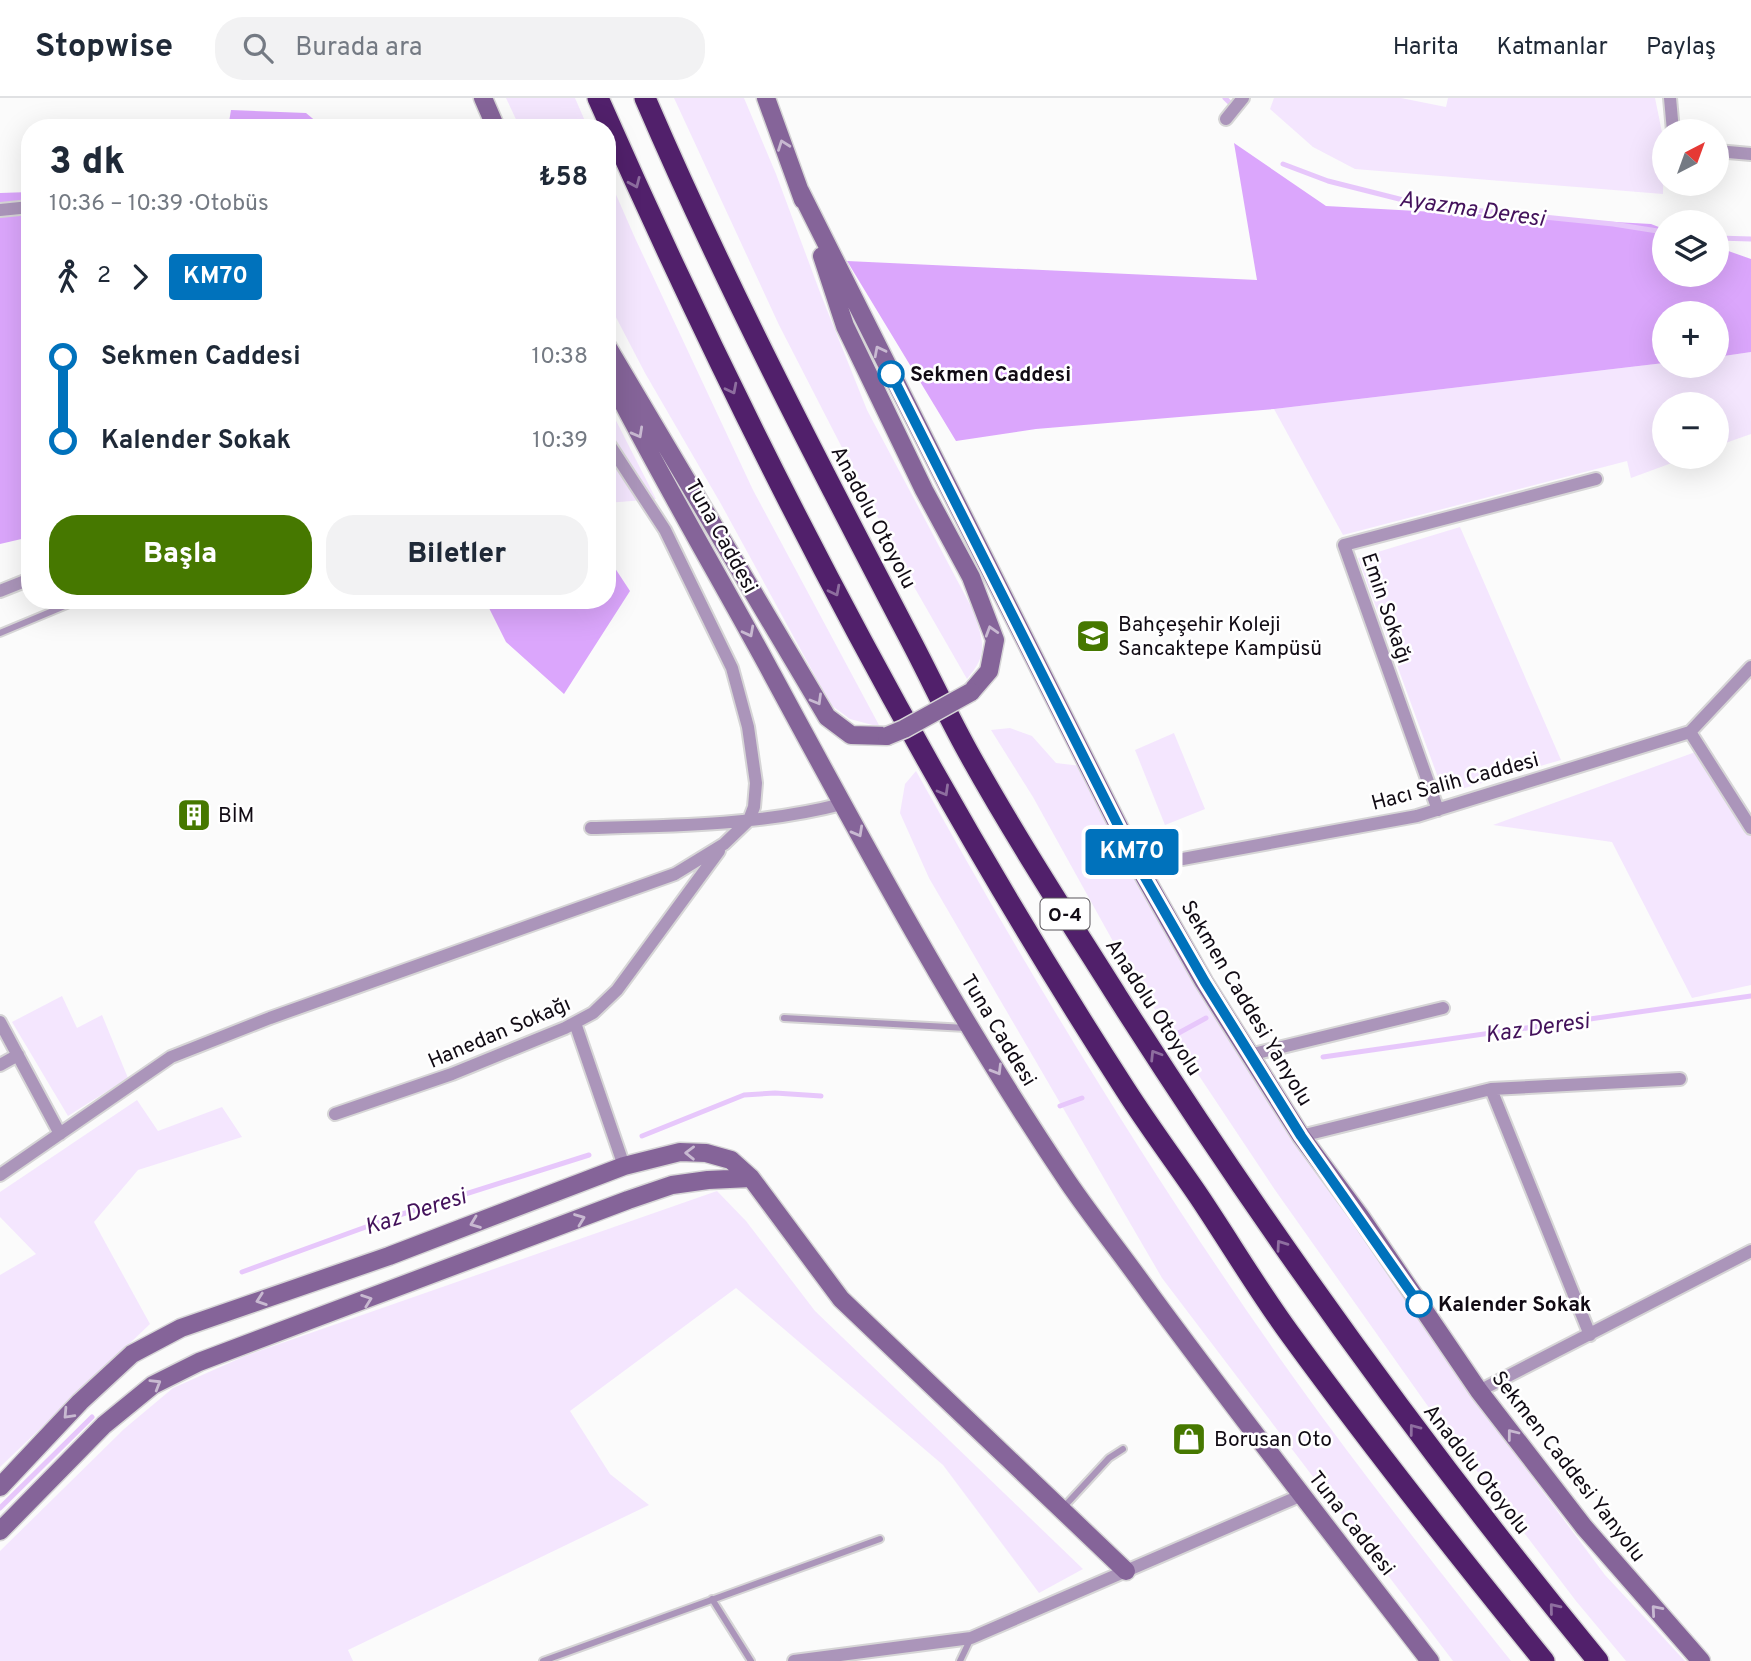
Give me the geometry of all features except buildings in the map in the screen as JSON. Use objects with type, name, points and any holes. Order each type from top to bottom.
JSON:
[{"type":"highway","name":"O-4","points":[[598,98],[607,119]]},
{"type":"highway","name":"Anadolu Otoyolu","points":[[645,98],[686,192],[796,420],[967,750],[1027,853],[1161,1065],[1326,1310],[1420,1436],[1598,1661]]},
{"type":"highway","name":"O-4","points":[[616,140],[640,195],[677,268],[709,344],[860,640],[1018,917],[1126,1092],[1288,1331],[1544,1661]]},
{"type":"main road","points":[[483,98],[492,119]]},
{"type":"main road","points":[[616,361],[827,717],[851,735],[887,736],[971,692],[989,671],[995,640],[971,576],[924,490],[845,326],[766,98]]},
{"type":"main road","name":"Sekmen Caddesi Yanyolu","points":[[800,191],[1139,867],[1249,1055],[1301,1136],[1360,1216],[1479,1391],[1584,1527],[1701,1661]]},
{"type":"main road","name":"Tuna Caddesi","points":[[616,389],[842,804],[1021,1110],[1071,1186],[1244,1422],[1430,1661]]},
{"type":"main road","points":[[0,1487],[80,1402],[132,1354],[181,1328],[389,1256],[625,1166],[680,1152],[706,1153],[730,1160],[751,1178],[841,1299],[1126,1572]]},
{"type":"main road","points":[[0,1531],[104,1424],[153,1385],[199,1362],[672,1185],[751,1178]]},
{"type":"street","points":[[1226,119],[1243,98]]},
{"type":"street","points":[[1670,98],[1672,119]]},
{"type":"street","points":[[1729,152],[1751,154]]},
{"type":"street","points":[[0,210],[21,208]]},
{"type":"street","points":[[0,1175],[171,1057],[270,1018],[675,874],[724,844],[749,820],[754,807],[756,783],[748,727],[732,668],[665,530],[616,455]]},
{"type":"street","name":"Emin Sokağı","points":[[1438,810],[1345,545],[1596,479]]},
{"type":"street","points":[[0,592],[21,583]]},
{"type":"street","name":"Hacı Salih Caddesi","points":[[1139,867],[1417,816],[1690,732],[1751,667]]},
{"type":"street","points":[[1690,732],[1751,828]]},
{"type":"street","points":[[591,828],[749,820],[802,814],[842,804]]},
{"type":"street","name":"Hanedan Sokağı","points":[[335,1114],[452,1074],[593,1013],[617,990],[724,844]]},
{"type":"street","points":[[1249,1055],[1443,1008]]},
{"type":"street","points":[[0,1022],[60,1133]]},
{"type":"street","points":[[575,1023],[625,1166]]},
{"type":"street","points":[[0,1065],[18,1055]]},
{"type":"street","points":[[1301,1136],[1491,1089],[1680,1079]]},
{"type":"street","points":[[1491,1089],[1590,1335]]},
{"type":"street","points":[[1479,1391],[1751,1251]]},
{"type":"street","points":[[794,1661],[843,1658],[971,1638],[1301,1495]]},
{"type":"lane","points":[[0,633],[57,609]]},
{"type":"lane","points":[[784,1018],[972,1028]]},
{"type":"lane","points":[[1061,1511],[1109,1458],[1123,1449]]},
{"type":"lane","points":[[542,1661],[880,1539]]},
{"type":"lane","points":[[712,1599],[751,1661]]},
{"type":"lane","points":[[960,1661],[971,1638]]},
{"type":"shaded area","points":[[506,98],[575,98],[584,119],[516,119]]},
{"type":"shaded area","points":[[674,98],[744,98],[867,410],[975,614],[982,648],[979,662],[967,679],[909,578],[779,325]]},
{"type":"shaded area","points":[[1274,98],[1401,98],[1446,107],[1448,98],[1655,98],[1659,119],[1652,119],[1652,193],[1355,169],[1313,147],[1270,109]]},
{"type":"shaded area","points":[[231,110],[306,113],[313,119],[230,119]]},
{"type":"shaded area","points":[[1234,143],[1326,206],[1651,224],[1652,287],[1729,287],[1729,251],[1751,259],[1751,352],[1729,355],[1729,301],[1652,301],[1652,364],[1274,409],[1036,429],[956,441],[847,261],[1257,280]]},
{"type":"shaded area","points":[[21,192],[21,539],[0,544],[0,193]]},
{"type":"shaded area","points":[[616,195],[753,490],[880,727],[850,719],[831,705],[721,504],[616,317]]},
{"type":"shaded area","points":[[1751,352],[1751,434],[1729,442],[1729,392],[1652,392],[1652,469],[1655,469],[1631,478],[1627,461],[1343,535],[1274,409],[1652,364],[1652,378],[1729,378],[1729,355]]},
{"type":"shaded area","points":[[616,421],[656,499],[616,502]]},
{"type":"shaded area","points":[[1460,527],[1561,760],[1444,794],[1358,558]]},
{"type":"shaded area","points":[[616,570],[630,591],[564,694],[506,642],[490,609],[616,609]]},
{"type":"shaded area","points":[[1010,728],[1032,736],[1056,763],[1081,766],[1322,1163],[1473,1398],[1605,1575],[1685,1661],[1626,1661],[1576,1601],[1432,1412],[1275,1190],[1130,972],[1033,797],[991,730]]},
{"type":"shaded area","points":[[1174,733],[1205,809],[1165,825],[1135,750]]},
{"type":"shaded area","points":[[1701,750],[1751,832],[1751,985],[1692,998],[1612,842],[1493,825]]},
{"type":"shaded area","points":[[916,771],[1095,1078],[1240,1301],[1317,1411],[1511,1661],[1453,1661],[1162,1278],[929,878],[900,813],[905,784]]},
{"type":"shaded area","points":[[62,996],[77,1028],[102,1015],[128,1078],[68,1116],[12,1022]]},
{"type":"shaded area","points":[[137,1100],[158,1131],[222,1107],[242,1137],[138,1170],[94,1222],[150,1324],[0,1467],[0,1275],[36,1254],[0,1217],[0,1192]]},
{"type":"shaded area","points":[[717,1191],[746,1221],[815,1311],[1083,1569],[1039,1593],[943,1465],[736,1288],[570,1411],[610,1474],[649,1505],[348,1650],[353,1661],[0,1661],[0,1551],[124,1429],[173,1388],[245,1356]]},
{"type":"waterway","name":"Ayazma Deresi","points":[[1225,98],[1229,102]]},
{"type":"waterway","name":"Ayazma Deresi","points":[[1283,164],[1328,181],[1423,205],[1652,230]]},
{"type":"waterway","name":"Ayazma Deresi","points":[[1729,238],[1751,239]]},
{"type":"waterway","name":"Kaz Deresi","points":[[1323,1057],[1751,996]]},
{"type":"waterway","name":"Kaz Deresi","points":[[1175,1035],[1206,1018]]},
{"type":"waterway","name":"Kaz Deresi","points":[[642,1136],[744,1095],[775,1093],[821,1096]]},
{"type":"waterway","name":"Kaz Deresi","points":[[1060,1106],[1082,1098]]},
{"type":"waterway","name":"Kaz Deresi","points":[[242,1272],[396,1216],[589,1155]]},
{"type":"waterway","name":"Kaz Deresi","points":[[0,1508],[92,1417]]},
{"type":"bus line","name":"KM70","points":[[891,374],[1139,867],[1249,1055],[1301,1136],[1360,1216],[1419,1304]]},
{"type":"place","name":"Sekmen Caddesi","points":[[891,374]]},
{"type":"place","name":"Bahçeşehir Koleji Sancaktepe Kampüsü","points":[[1093,636]]},
{"type":"place","name":"BİM","points":[[194,815]]},
{"type":"place","name":"Kalender Sokak","points":[[1419,1304]]},
{"type":"place","name":"Borusan Oto","points":[[1189,1439]]}]
